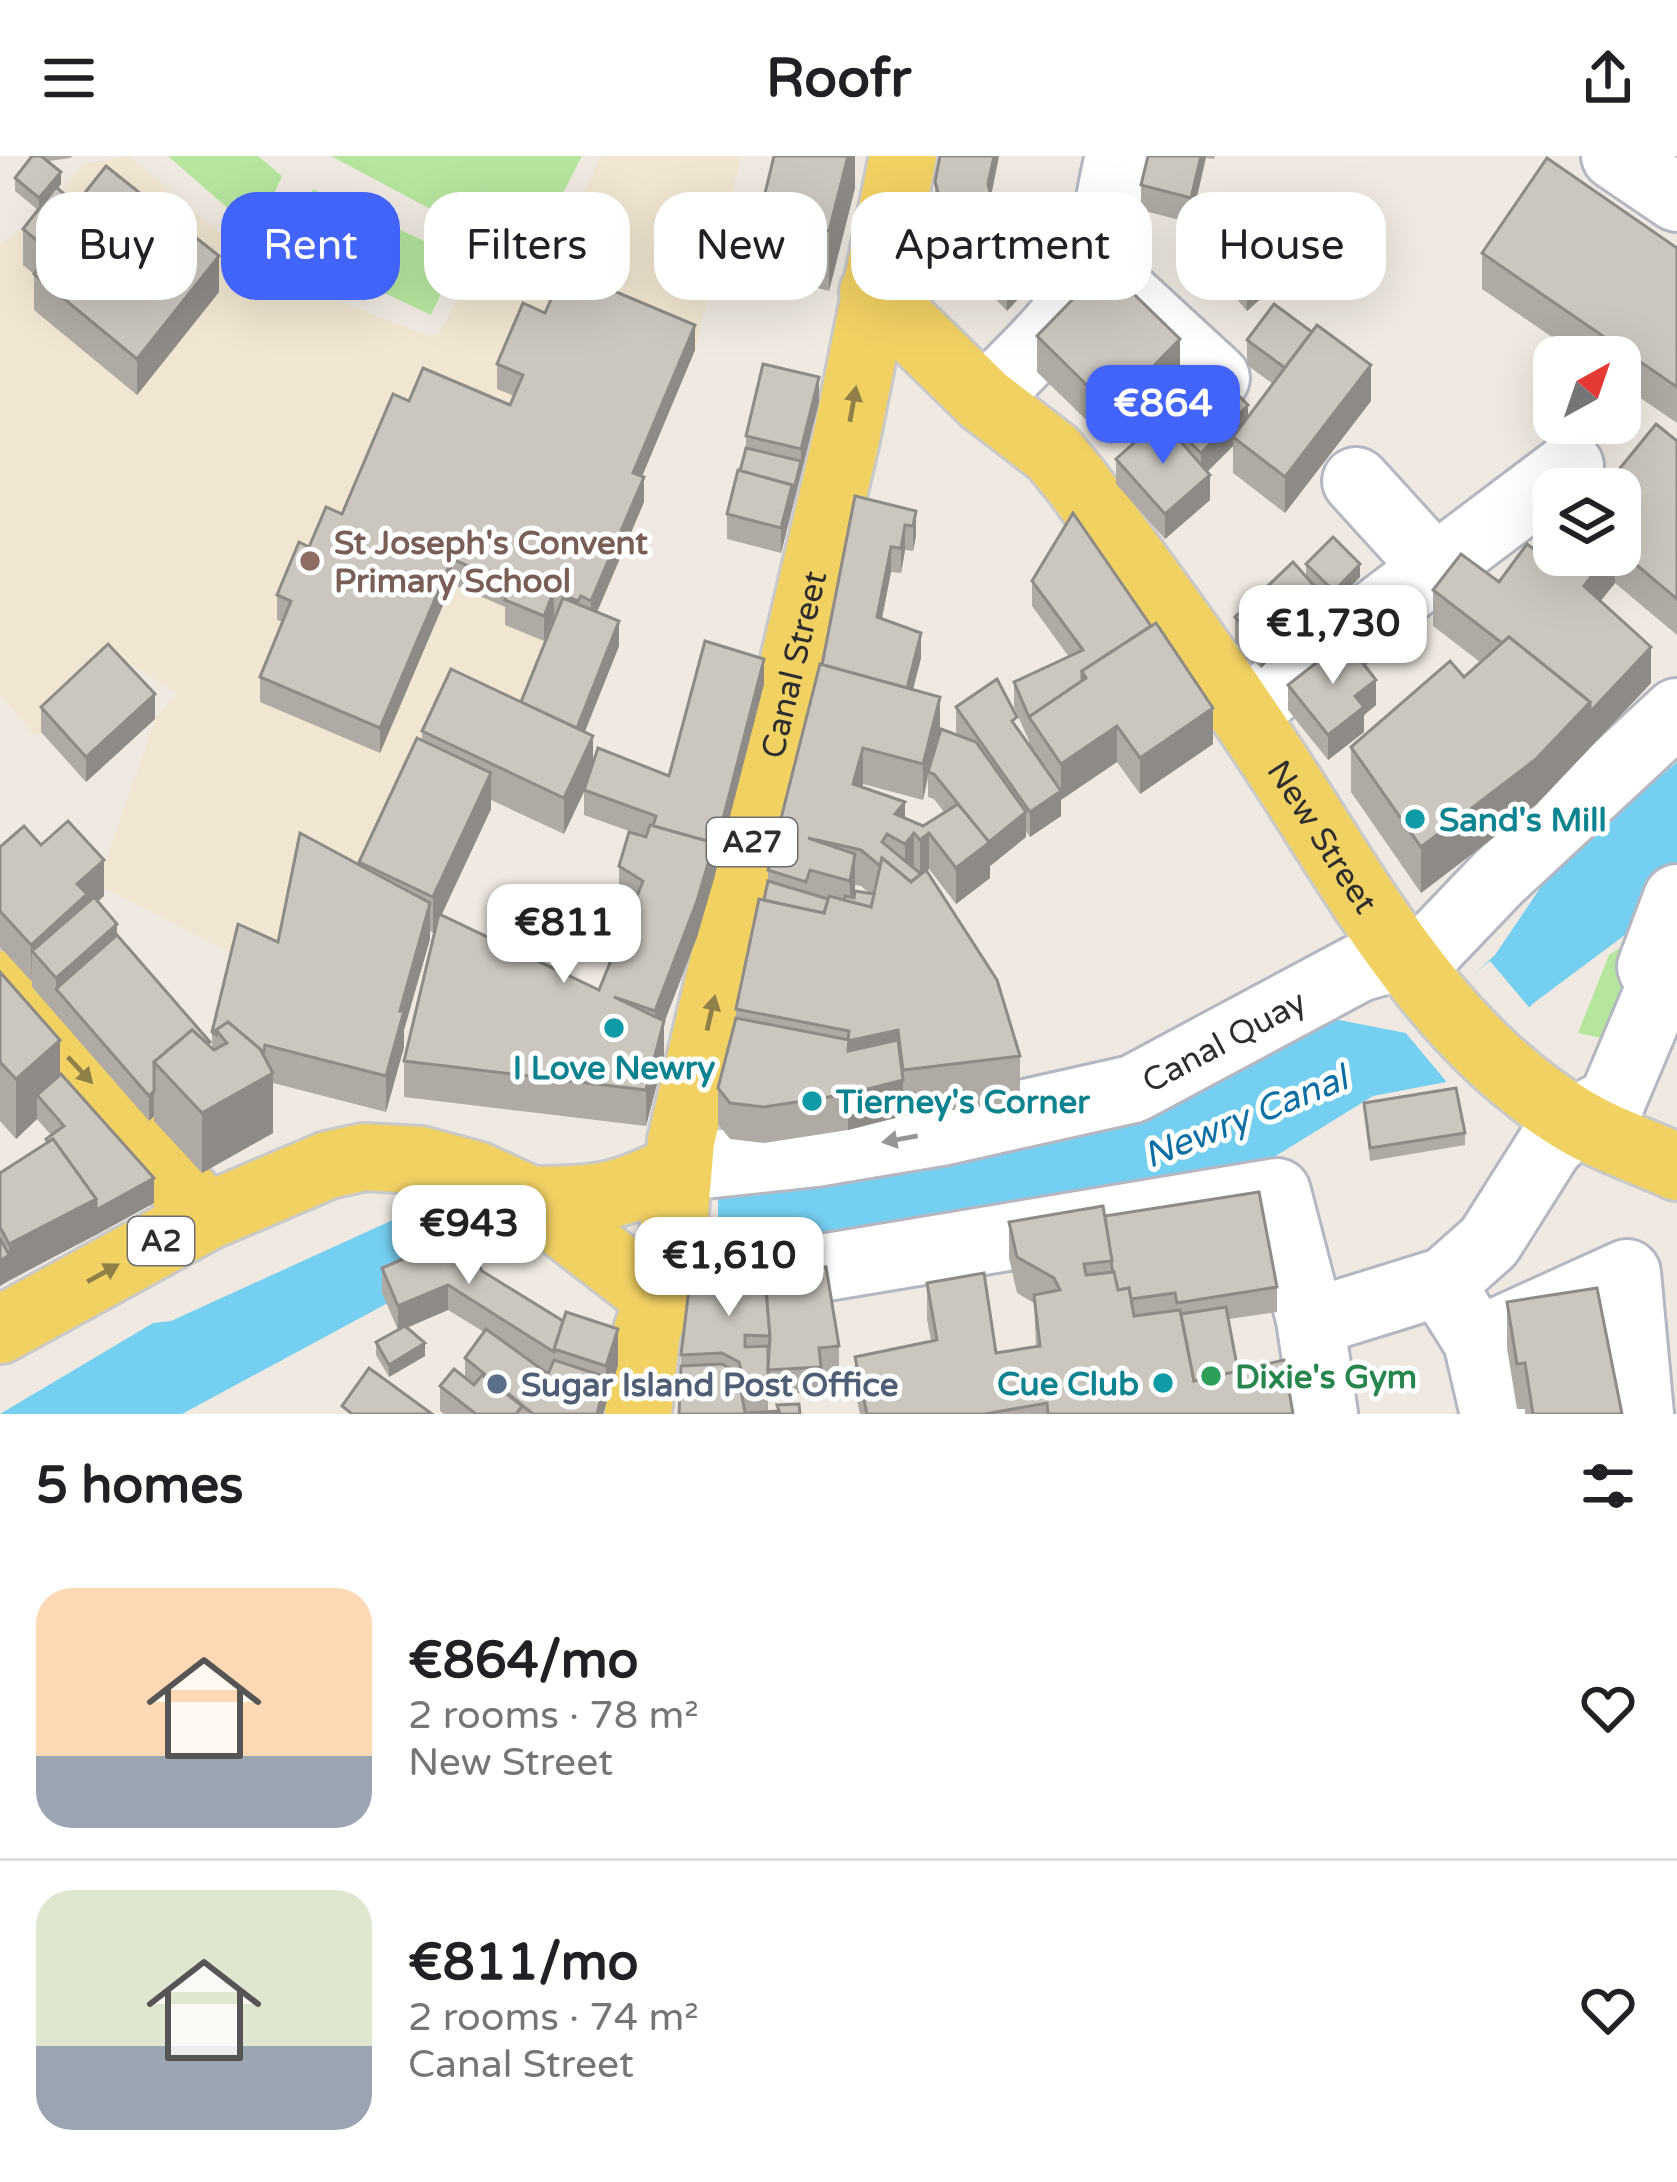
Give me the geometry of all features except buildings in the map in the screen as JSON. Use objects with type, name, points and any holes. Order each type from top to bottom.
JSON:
[{"type":"main road","name":"Canal Street","points":[[895,192],[903,156]]},
{"type":"main road","name":"Canal Street","points":[[638,1414],[650,1281],[666,1178],[846,439],[872,300]]},
{"type":"main road","name":"New Street","points":[[881,300],[984,400],[1053,453],[1243,712],[1266,788],[1420,981],[1490,1055],[1574,1120],[1677,1167]]},
{"type":"main road","points":[[0,984],[112,1104],[206,1217]]},
{"type":"main road","name":"A2","points":[[0,1330],[206,1217],[328,1165],[364,1157],[420,1160],[504,1187],[600,1199],[666,1178]]},
{"type":"main road","name":"A2","points":[[504,1187],[650,1281]]},
{"type":"street","points":[[1110,192],[1119,156]]},
{"type":"street","points":[[1615,156],[1677,198]]},
{"type":"street","points":[[984,400],[1073,300]]},
{"type":"street","points":[[1130,300],[1216,378]]},
{"type":"street","points":[[1243,712],[1570,466]]},
{"type":"street","points":[[1356,481],[1437,569]]},
{"type":"street","name":"Canal Quay","points":[[666,1178],[941,1132],[1133,1089],[1166,1049],[1359,968],[1420,981],[1432,947],[1498,878],[1677,712]]},
{"type":"street","points":[[1310,1319],[1445,1281],[1489,1243],[1550,1147],[1574,1120],[1612,1101],[1671,982],[1651,967],[1677,898]]},
{"type":"street","points":[[650,1281],[702,1285],[1277,1192],[1310,1319],[1324,1414]]},
{"type":"street","points":[[1477,1341],[1628,1273],[1640,1414]]},
{"type":"street","points":[[1445,1281],[1477,1341],[1494,1414]]},
{"type":"shaded area","name":"St Joseph's Convent Primary School","points":[[129,156],[172,192],[61,192],[82,165]]},
{"type":"shaded area","name":"St Joseph's Convent Primary School","points":[[601,156],[741,156],[732,192],[654,192],[654,300],[707,300],[695,350],[633,497],[645,502],[592,626],[515,732],[348,895],[278,978],[98,884],[155,719],[177,693],[122,659],[36,737],[0,694],[0,245],[36,220],[36,300],[197,300],[197,213],[221,234],[221,300],[336,300],[431,337],[439,334],[457,300],[630,300],[630,192],[584,192]]},
{"type":"green space","points":[[168,156],[258,156],[282,176],[275,192],[221,192],[221,202]]},
{"type":"green space","points":[[331,156],[582,156],[563,192],[424,192],[424,206]]},
{"type":"green space","points":[[400,230],[424,241],[424,300],[438,300],[431,315],[399,300]]},
{"type":"green space","points":[[1650,928],[1606,1039],[1578,1033],[1609,955]]},
{"type":"water","name":"Newry Canal","points":[[1677,762],[1677,928],[1649,917],[1535,1002],[1446,1082],[1373,1096],[1253,1170],[941,1234],[476,1276],[386,1304],[182,1414],[0,1414],[153,1323],[171,1321],[395,1219],[718,1185],[1120,1117],[1225,1079],[1334,1019],[1411,1034],[1495,955],[1555,866]]},
{"type":"pier","points":[[1490,961],[1533,1012],[1450,1086],[1405,1032]]},
{"type":"pier","points":[[718,1182],[718,1239],[726,1264],[476,1282],[398,1214]]},
{"type":"place","name":"St Joseph's Convent Primary School","points":[[310,561]]},
{"type":"place","name":"Sand's Mill","points":[[1415,819]]},
{"type":"place","name":"I Love Newry","points":[[614,1028]]},
{"type":"place","name":"Tierney's Corner","points":[[812,1101]]},
{"type":"place","name":"Dixie's Gym","points":[[1211,1376]]},
{"type":"place","name":"Cue Club","points":[[1163,1383]]},
{"type":"place","name":"Sugar Island Post Office","points":[[497,1384]]}]
